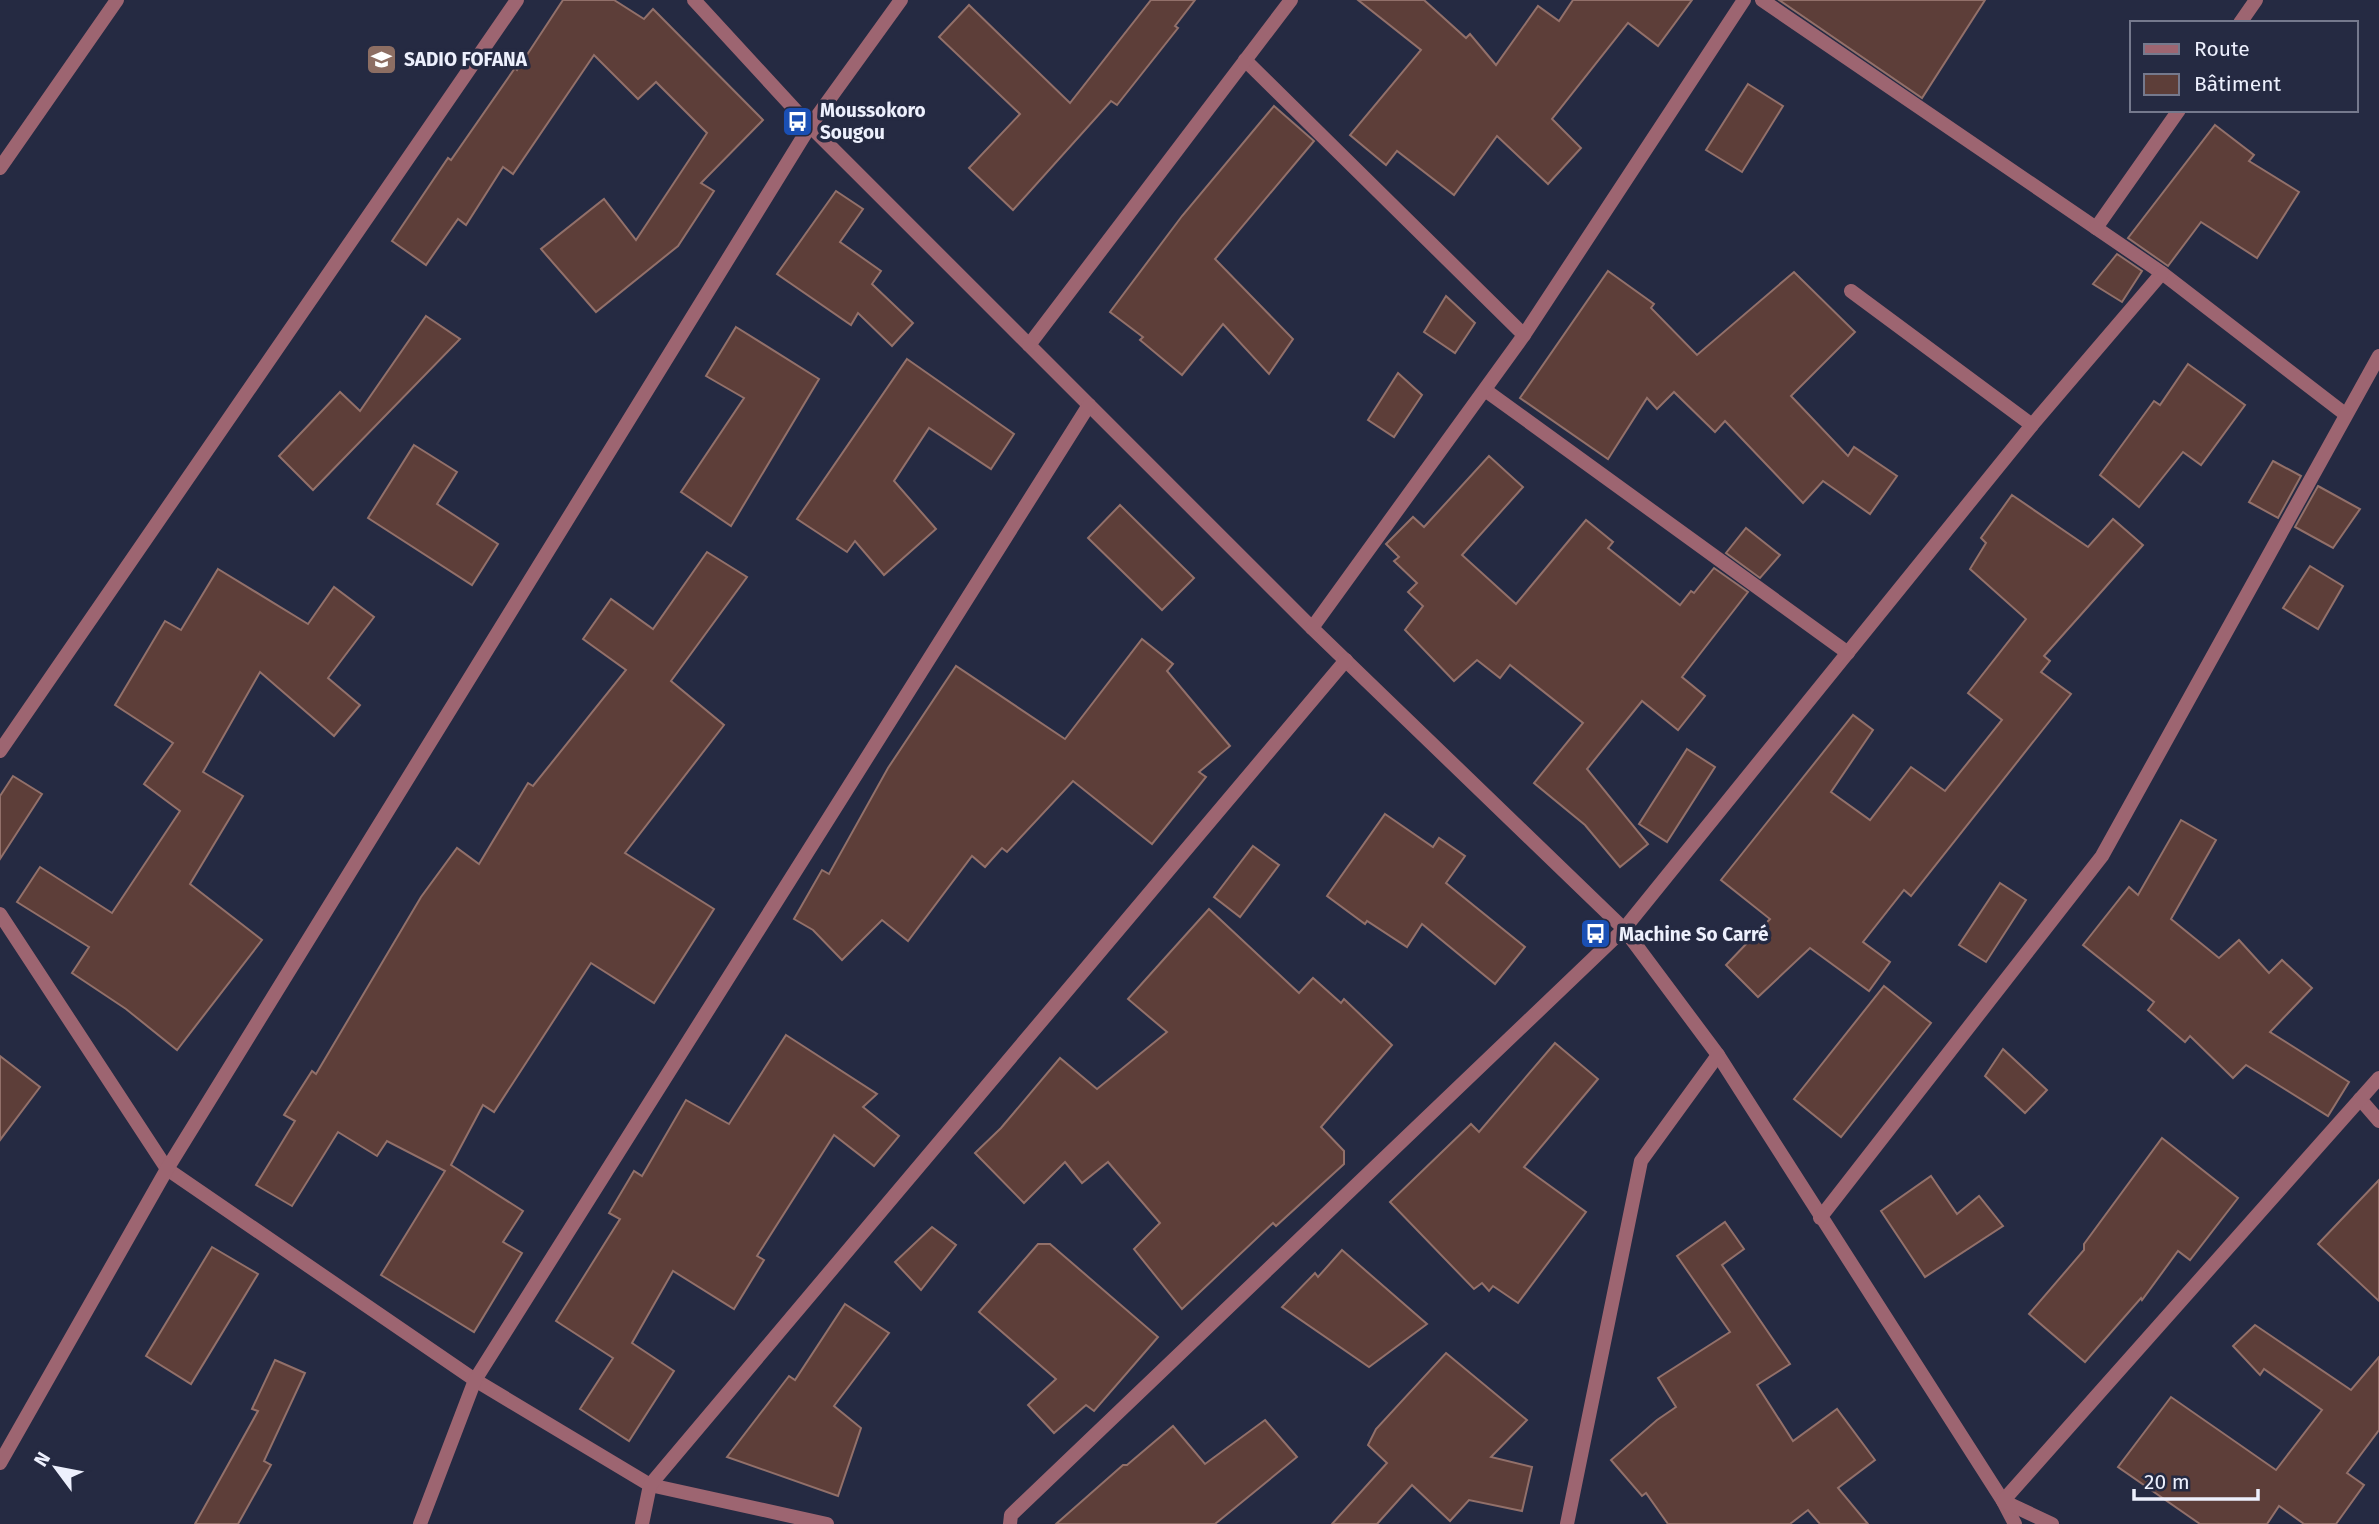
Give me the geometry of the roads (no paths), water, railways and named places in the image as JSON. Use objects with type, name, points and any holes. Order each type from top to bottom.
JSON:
[{"type":"street","points":[[0,168],[117,0]]},
{"type":"street","points":[[0,751],[517,0]]},
{"type":"street","points":[[694,0],[810,126],[1312,628],[1624,929],[1718,1055],[2003,1501],[2015,1524]]},
{"type":"street","points":[[0,1463],[167,1169],[810,126],[901,0]]},
{"type":"street","points":[[1029,345],[1290,0]]},
{"type":"street","points":[[1312,628],[1524,335],[1744,0]]},
{"type":"street","points":[[1762,0],[2162,273],[2345,414]]},
{"type":"street","points":[[2241,21],[2256,0]]},
{"type":"street","points":[[1245,60],[1524,335]]},
{"type":"street","points":[[2096,229],[2178,112]]},
{"type":"street","points":[[1010,1524],[1011,1516],[1624,929],[2032,425],[2162,273]]},
{"type":"street","points":[[1851,290],[2032,425]]},
{"type":"street","points":[[1820,1218],[2102,856],[2345,414],[2373,380],[2379,356]]},
{"type":"street","points":[[1485,390],[1847,653]]},
{"type":"street","points":[[420,1524],[475,1380],[1089,405]]},
{"type":"street","points":[[642,1524],[650,1485],[1346,660]]},
{"type":"street","points":[[0,914],[167,1169],[475,1380],[650,1485],[827,1524]]},
{"type":"street","points":[[1567,1524],[1641,1161],[1718,1055]]},
{"type":"street","points":[[2003,1501],[2379,1078]]},
{"type":"street","points":[[2360,1099],[2379,1121]]},
{"type":"street","points":[[2003,1501],[2052,1524]]},
{"type":"place","name":"SADIO FOFANA","points":[[381,59]]},
{"type":"place","name":"Moussokoro Sougou","points":[[797,121]]},
{"type":"place","name":"Machine So Carré","points":[[1596,934]]}]
